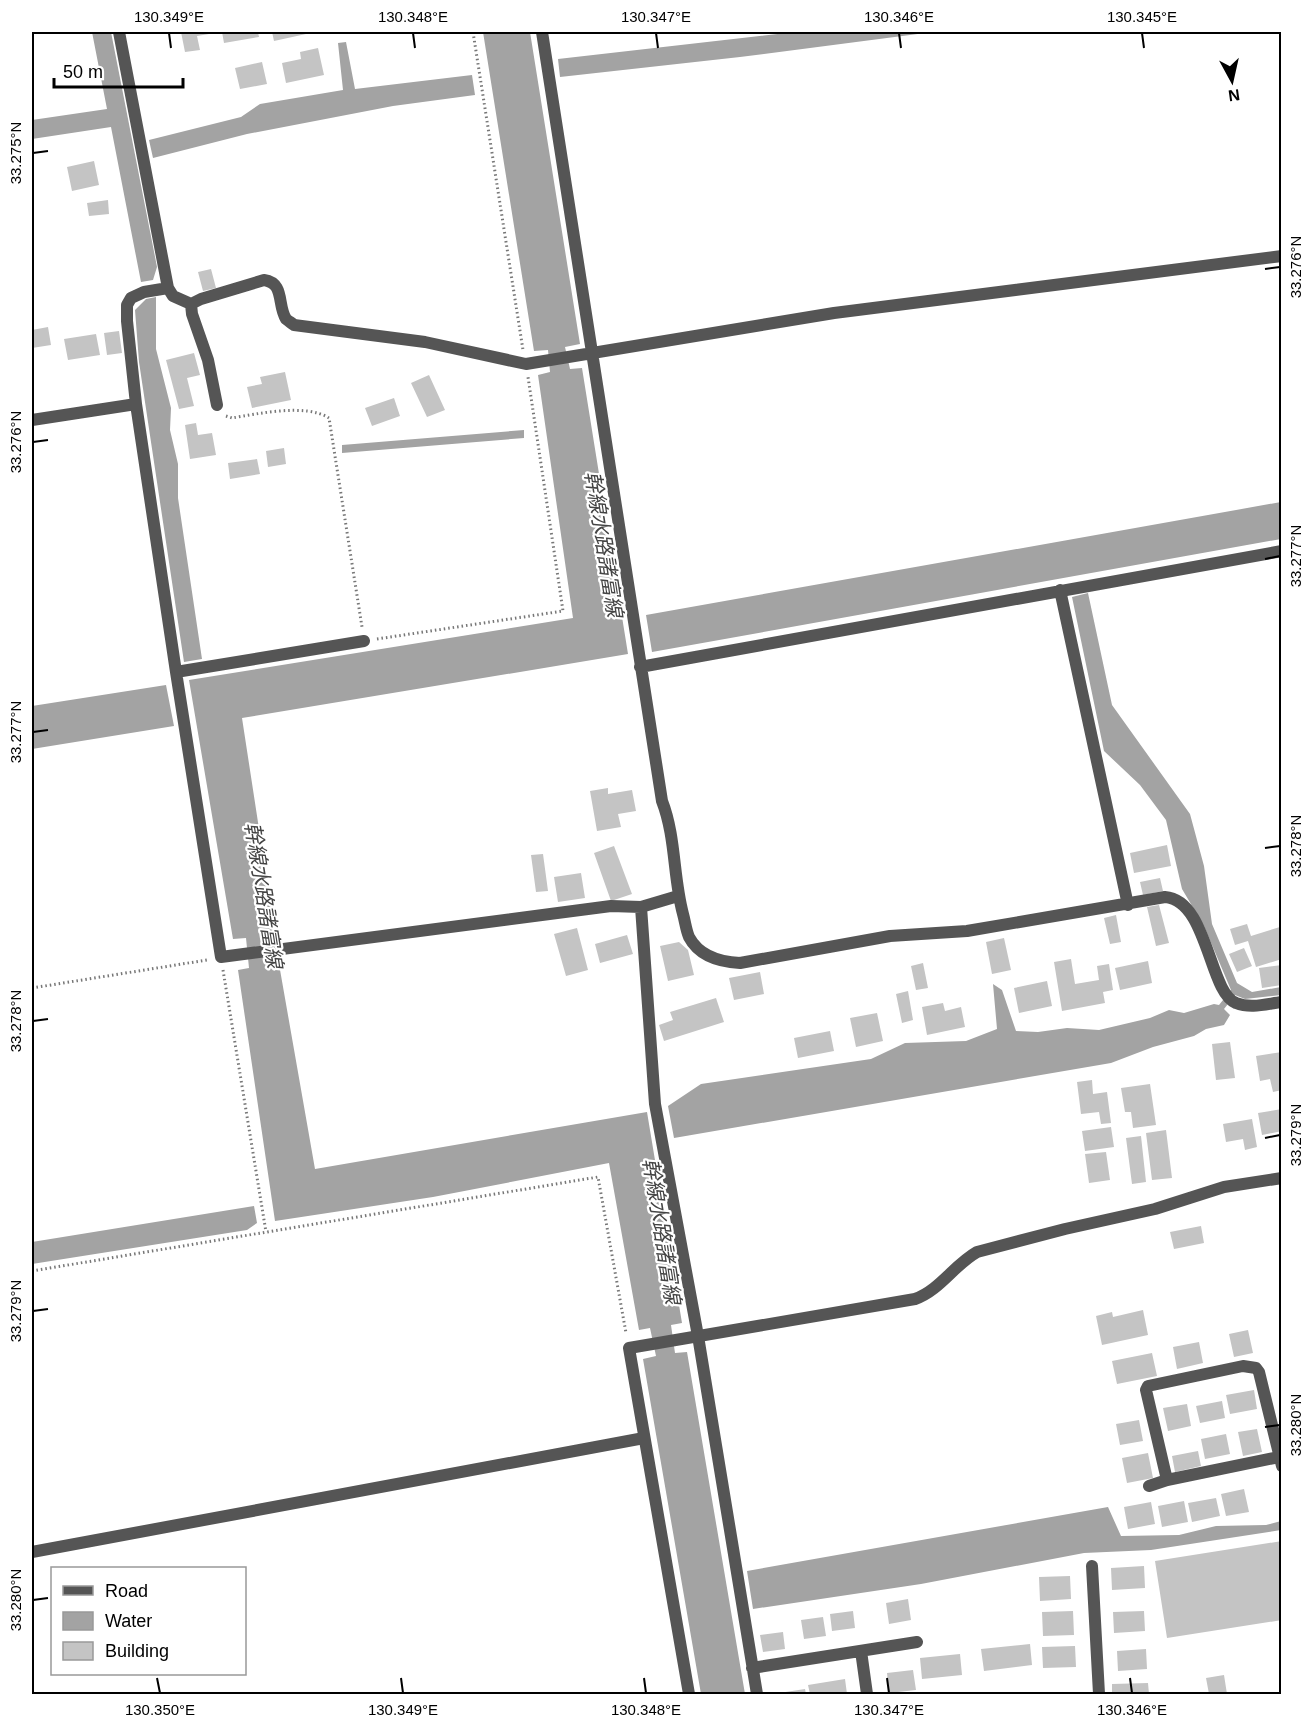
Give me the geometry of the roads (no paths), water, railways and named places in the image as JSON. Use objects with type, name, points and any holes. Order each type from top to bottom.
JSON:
[{"type":"street","points":[[119,32],[156,290]]},
{"type":"street","points":[[542,32],[640,667],[662,801],[668,818],[678,896],[690,938],[705,955],[725,963],[740,963],[890,936],[967,931],[1165,897],[1181,902],[1197,924],[1229,998],[1250,1006],[1281,1002]]},
{"type":"street","points":[[191,304],[264,280],[271,281],[278,287],[286,319],[294,325],[425,342],[526,364],[593,355],[834,313],[1281,256]]},
{"type":"street","points":[[191,304],[156,290],[132,298],[128,305],[127,321],[136,404],[221,957],[611,906],[641,907],[678,896]]},
{"type":"street","points":[[191,304],[192,314],[208,360],[216,405]]},
{"type":"street","points":[[32,420],[136,404]]},
{"type":"street","points":[[640,667],[1281,551]]},
{"type":"street","points":[[1060,590],[1128,905]]},
{"type":"street","points":[[176,672],[364,641]]},
{"type":"street","points":[[641,907],[655,1104],[698,1336],[757,1695]]},
{"type":"street","points":[[689,1695],[629,1348],[915,1299],[934,1289],[964,1259],[977,1252],[1155,1209],[1224,1187],[1281,1178]]},
{"type":"street","points":[[1149,1486],[1167,1480],[1280,1462],[1259,1372],[1256,1368],[1243,1366],[1148,1386],[1146,1390],[1167,1480]]},
{"type":"street","points":[[32,1552],[644,1438]]},
{"type":"street","points":[[1092,1566],[1099,1695]]},
{"type":"street","points":[[752,1668],[917,1642]]},
{"type":"street","points":[[861,1650],[867,1695]]},
{"type":"water","points":[[92,32],[111,32],[157,267],[153,280],[141,282],[111,127],[32,139],[32,120],[107,109]]},
{"type":"water","name":"幹線水路諸富線","points":[[483,32],[530,32],[580,344],[565,347],[570,369],[582,368],[628,654],[242,718],[275,933],[264,935],[268,965],[279,964],[315,1169],[647,1112],[682,1323],[671,1325],[675,1353],[687,1352],[745,1694],[701,1694],[643,1359],[656,1356],[650,1328],[639,1330],[609,1163],[433,1197],[275,1221],[238,970],[249,968],[246,938],[233,939],[189,680],[573,618],[538,375],[550,372],[548,350],[534,351]]},
{"type":"water","points":[[795,32],[933,32],[560,77],[558,59]]},
{"type":"water","points":[[346,42],[355,89],[472,75],[475,95],[393,106],[247,134],[153,158],[149,140],[241,117],[260,104],[343,90],[338,43]]},
{"type":"water","points":[[156,297],[156,349],[171,408],[170,430],[178,464],[178,498],[202,659],[184,662],[139,362],[135,310],[146,299]]},
{"type":"water","points":[[524,430],[524,438],[342,453],[342,445]]},
{"type":"water","points":[[1281,502],[1281,539],[652,652],[646,615]]},
{"type":"water","points":[[1088,593],[1112,705],[1190,814],[1204,866],[1212,924],[1237,983],[1252,992],[1281,987],[1281,995],[1245,999],[1235,995],[1224,1009],[1230,1015],[1224,1025],[1206,1029],[1194,1036],[1153,1047],[1111,1063],[674,1138],[668,1106],[701,1084],[871,1059],[905,1043],[966,1041],[997,1029],[993,984],[1002,990],[1016,1031],[1038,1032],[1067,1028],[1099,1030],[1150,1018],[1169,1010],[1184,1013],[1214,1004],[1219,1005],[1231,990],[1204,926],[1182,889],[1166,820],[1140,785],[1104,751],[1072,597]]},
{"type":"water","points":[[166,685],[174,726],[32,749],[32,706]]},
{"type":"water","points":[[254,1206],[257,1223],[247,1230],[32,1264],[32,1242]]},
{"type":"water","points":[[1108,1507],[1121,1536],[1179,1535],[1216,1526],[1266,1525],[1281,1521],[1281,1530],[1151,1550],[1084,1553],[921,1584],[753,1609],[747,1571]]}]
